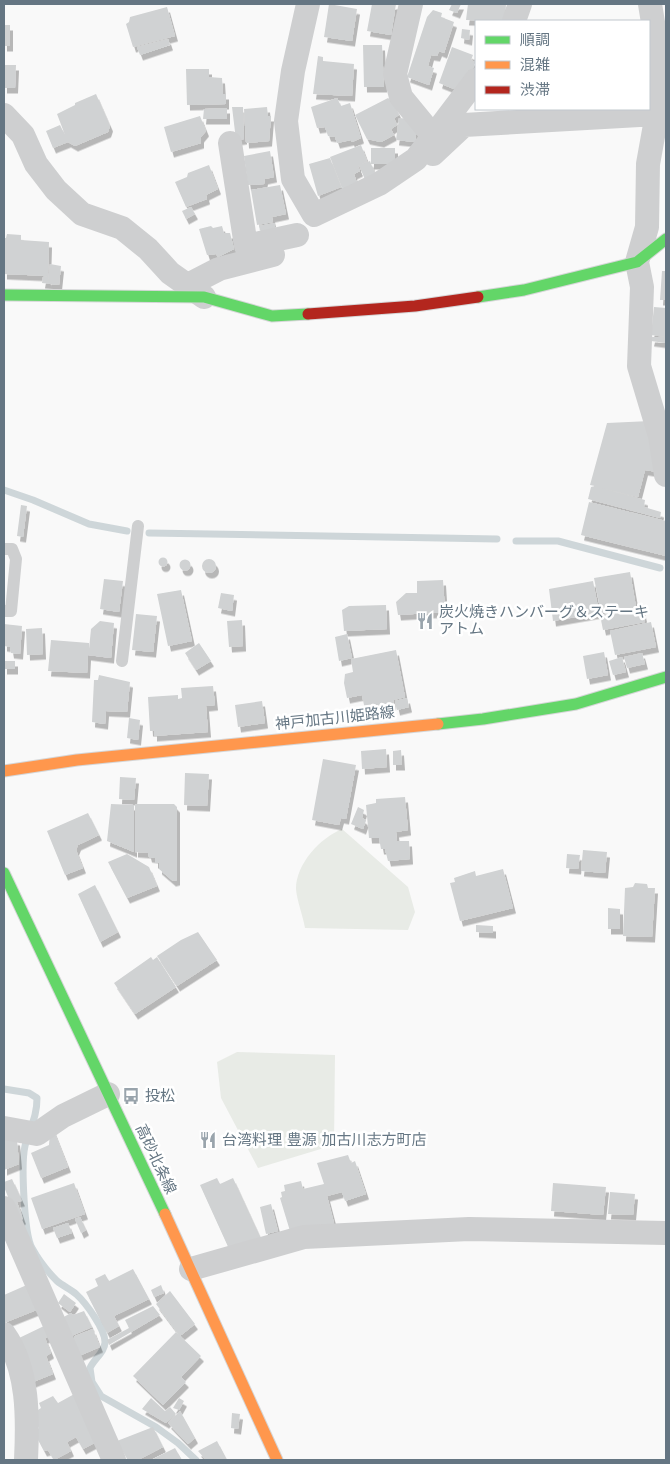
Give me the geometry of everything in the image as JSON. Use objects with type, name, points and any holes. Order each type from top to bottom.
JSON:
[{"type":"main road","points":[[4,295],[196,291],[272,316],[336,313],[416,306],[524,290],[637,262],[666,239]]},
{"type":"main road","name":"神戸加古川姫路線","points":[[4,771],[87,759],[483,718],[576,704],[666,677]]},
{"type":"main road","name":"高砂北条線","points":[[4,873],[191,1269],[277,1460]]},
{"type":"street","points":[[308,4],[293,71],[286,121],[293,179],[314,215]]},
{"type":"street","points":[[411,4],[395,74],[402,97],[433,136]]},
{"type":"street","points":[[514,20],[520,4]]},
{"type":"street","points":[[650,4],[659,74],[657,114],[648,164],[647,227],[637,262],[642,287],[639,366],[660,436],[666,475]]},
{"type":"street","points":[[416,159],[475,81]]},
{"type":"street","points":[[4,116],[23,135],[36,164],[56,190],[82,214],[122,228],[148,249],[170,273],[196,291],[219,269],[282,252],[314,215],[379,184],[416,159],[436,153],[464,125],[657,114]]},
{"type":"street","points":[[230,143],[246,246],[297,235]]},
{"type":"street","points":[[4,1128],[37,1134],[64,1116],[108,1094]]},
{"type":"street","points":[[4,1208],[114,1460]]},
{"type":"street","points":[[191,1269],[304,1237],[469,1229],[666,1233]]},
{"type":"street","points":[[4,1334],[11,1346],[20,1372],[27,1404],[26,1460]]},
{"type":"lane","points":[[122,661],[137,531]]},
{"type":"lane","points":[[4,549],[12,549],[16,559],[11,611],[4,611]]},
{"type":"shaded area","points":[[342,829],[408,887],[415,912],[408,930],[305,928],[296,889],[300,870],[318,845]]},
{"type":"shaded area","points":[[237,1052],[335,1055],[334,1145],[258,1168],[221,1098],[217,1062]]},
{"type":"building","points":[[329,4],[357,9],[352,41],[324,37]]},
{"type":"building","points":[[372,4],[396,4],[391,35],[367,31]]},
{"type":"building","points":[[452,4],[461,4],[457,13],[449,10]]},
{"type":"building","points":[[468,4],[506,4],[505,20],[466,20]]},
{"type":"building","points":[[167,7],[175,36],[133,47],[126,24],[129,22],[130,17]]},
{"type":"building","points":[[433,10],[442,13],[441,17],[454,22],[444,53],[439,51],[437,56],[431,55],[428,66],[434,68],[429,85],[407,77],[427,17]]},
{"type":"building","points":[[4,25],[10,25],[10,46],[4,46]]},
{"type":"building","points":[[462,29],[470,30],[469,40],[461,38]]},
{"type":"building","points":[[168,39],[170,45],[140,55],[137,47]]},
{"type":"building","points":[[363,45],[382,45],[384,87],[364,87]]},
{"type":"building","points":[[452,47],[473,55],[471,60],[475,62],[472,71],[468,70],[459,91],[439,83]]},
{"type":"building","points":[[318,56],[323,57],[323,61],[354,64],[352,96],[313,94]]},
{"type":"building","points":[[4,65],[16,65],[15,88],[4,88]]},
{"type":"building","points":[[186,69],[209,69],[209,77],[222,78],[223,94],[226,94],[226,104],[187,105]]},
{"type":"building","points":[[96,94],[110,126],[108,132],[75,146],[68,142],[53,148],[46,131],[60,125],[65,135],[57,114],[75,105],[75,103]]},
{"type":"building","points":[[337,98],[341,106],[350,103],[361,138],[352,142],[351,140],[337,143],[335,137],[328,136],[325,127],[317,128],[311,107]]},
{"type":"building","points":[[388,98],[393,102],[399,115],[394,118],[397,125],[391,129],[394,135],[381,142],[367,139],[355,115]]},
{"type":"building","points":[[232,107],[243,107],[244,139],[236,140]]},
{"type":"building","points":[[267,107],[268,116],[271,116],[269,141],[246,143],[244,109]]},
{"type":"building","points":[[227,108],[227,119],[203,119],[204,109]]},
{"type":"building","points":[[200,116],[206,131],[201,137],[201,143],[171,152],[164,127]]},
{"type":"building","points":[[399,118],[410,119],[410,126],[417,128],[415,142],[396,140]]},
{"type":"building","points":[[361,145],[367,161],[358,166],[360,171],[354,174],[357,183],[342,188],[330,157]]},
{"type":"building","points":[[371,148],[395,148],[395,164],[371,164]]},
{"type":"building","points":[[270,151],[274,177],[265,179],[264,184],[248,185],[244,156]]},
{"type":"building","points":[[330,158],[341,187],[318,196],[309,164]]},
{"type":"building","points":[[370,161],[377,179],[366,182],[359,165]]},
{"type":"building","points":[[209,165],[218,189],[206,195],[207,199],[186,207],[175,182],[187,177],[188,173]]},
{"type":"building","points":[[280,185],[286,214],[272,217],[273,222],[257,225],[251,190]]},
{"type":"building","points":[[191,207],[195,214],[186,219],[182,211]]},
{"type":"building","points":[[275,223],[275,229],[261,232],[259,226]]},
{"type":"building","points":[[211,226],[213,228],[222,226],[224,233],[230,233],[234,249],[218,257],[216,254],[207,255],[199,229]]},
{"type":"building","points":[[7,234],[21,235],[21,240],[49,242],[48,276],[4,274],[4,238],[6,238]]},
{"type":"building","points":[[50,264],[61,266],[59,285],[42,283],[43,277],[48,276],[48,281]]},
{"type":"building","points":[[662,271],[666,271],[666,300],[660,300]]},
{"type":"building","points":[[654,307],[666,308],[666,337],[651,335]]},
{"type":"building","points":[[652,337],[666,337],[666,343],[651,341]]},
{"type":"building","points":[[650,421],[657,472],[645,470],[638,497],[601,488],[645,500],[644,507],[661,512],[660,518],[588,499],[591,487],[595,486],[590,485],[607,423]]},
{"type":"building","points":[[589,502],[666,521],[666,556],[581,535]]},
{"type":"building","points":[[21,505],[27,506],[23,537],[17,536]]},
{"type":"building","points":[[163,558],[167,562],[163,566],[159,562]]},
{"type":"building","points":[[209,559],[214,561],[216,566],[214,571],[209,573],[204,571],[202,566],[204,561]]},
{"type":"building","points":[[183,560],[187,560],[190,565],[189,569],[183,570],[180,567],[180,563]]},
{"type":"building","points":[[630,572],[636,607],[601,613],[594,578]]},
{"type":"building","points":[[104,579],[123,581],[119,612],[100,609]]},
{"type":"building","points":[[443,580],[445,612],[398,615],[396,602],[406,593],[417,593],[417,581]]},
{"type":"building","points":[[593,581],[599,613],[553,621],[549,589]]},
{"type":"building","points":[[181,590],[192,641],[168,646],[157,594]]},
{"type":"building","points":[[221,593],[234,595],[232,611],[218,608]]},
{"type":"building","points":[[386,605],[387,629],[344,631],[342,610],[349,606]]},
{"type":"building","points":[[642,607],[645,622],[603,630],[600,615]]},
{"type":"building","points":[[136,614],[157,616],[153,652],[132,650]]},
{"type":"building","points":[[242,620],[243,646],[229,647],[227,621]]},
{"type":"building","points":[[100,621],[114,623],[111,658],[88,655],[87,673],[48,671],[51,640],[89,643],[89,649],[91,629]]},
{"type":"building","points":[[651,622],[656,647],[615,655],[610,631]]},
{"type":"building","points":[[4,624],[22,626],[20,654],[11,653],[10,647],[4,646]]},
{"type":"building","points":[[42,628],[43,654],[27,655],[26,629]]},
{"type":"building","points":[[347,634],[352,658],[339,661],[335,637]]},
{"type":"building","points":[[199,643],[211,661],[196,670],[185,653]]},
{"type":"building","points":[[396,650],[405,697],[394,700],[393,705],[365,710],[362,695],[347,698],[344,683],[345,674],[353,672],[351,659]]},
{"type":"building","points":[[604,652],[608,675],[587,679],[583,656]]},
{"type":"building","points":[[642,653],[645,664],[627,668],[624,657]]},
{"type":"building","points":[[622,657],[626,672],[613,675],[609,661]]},
{"type":"building","points":[[4,661],[15,661],[15,669],[4,669]]},
{"type":"building","points":[[99,675],[130,682],[127,712],[106,711],[105,724],[92,722],[94,680],[98,680]]},
{"type":"building","points":[[213,686],[215,705],[206,706],[208,732],[154,736],[154,731],[150,731],[148,697],[178,695],[178,699],[182,698],[181,688]]},
{"type":"building","points":[[407,698],[409,707],[397,710],[395,701]]},
{"type":"building","points":[[262,701],[265,723],[238,727],[235,705]]},
{"type":"building","points":[[129,718],[140,720],[138,740],[127,738]]},
{"type":"building","points":[[386,749],[387,767],[362,769],[361,751]]},
{"type":"building","points":[[401,750],[402,765],[393,765],[393,751]]},
{"type":"building","points":[[323,759],[356,765],[346,819],[341,818],[339,825],[312,820]]},
{"type":"building","points":[[185,773],[209,774],[207,806],[184,805]]},
{"type":"building","points":[[120,777],[136,778],[134,800],[119,799]]},
{"type":"building","points":[[405,797],[408,830],[396,832],[397,841],[409,841],[410,859],[388,861],[385,849],[381,849],[379,838],[369,838],[366,805],[376,803],[376,799]]},
{"type":"building","points":[[111,804],[134,805],[134,852],[107,841]]},
{"type":"building","points":[[135,804],[174,804],[177,807],[177,880],[173,881],[159,869],[159,863],[155,863],[155,858],[149,857],[148,853],[135,852]]},
{"type":"building","points":[[358,807],[364,810],[362,818],[366,820],[363,829],[351,824]]},
{"type":"building","points":[[88,813],[99,835],[78,845],[76,850],[83,868],[65,875],[47,831]]},
{"type":"building","points":[[583,850],[607,852],[605,873],[581,871]]},
{"type":"building","points":[[127,854],[149,867],[157,886],[127,898],[108,862]]},
{"type":"building","points":[[567,854],[580,855],[578,869],[566,868]]},
{"type":"building","points":[[503,869],[513,908],[460,921],[450,883],[455,882],[454,878],[475,871],[476,876]]},
{"type":"building","points":[[635,883],[647,884],[648,888],[655,888],[652,937],[623,936],[625,888],[633,887]]},
{"type":"building","points":[[95,885],[118,932],[100,942],[78,894]]},
{"type":"building","points":[[608,908],[620,909],[620,929],[608,929]]},
{"type":"building","points":[[476,925],[493,926],[493,933],[476,932]]},
{"type":"building","points":[[198,932],[217,960],[177,986],[157,956],[181,940]]},
{"type":"building","points":[[151,957],[153,960],[157,957],[176,987],[135,1014],[114,983]]},
{"type":"building","points":[[53,1129],[68,1167],[41,1178],[31,1153],[49,1145],[50,1132]]},
{"type":"building","points":[[4,1138],[17,1140],[19,1164],[4,1170]]},
{"type":"building","points":[[348,1155],[351,1163],[355,1161],[366,1194],[345,1201],[342,1192],[327,1196],[334,1223],[323,1227],[322,1224],[290,1231],[280,1198],[282,1197],[281,1192],[285,1191],[284,1185],[301,1181],[303,1189],[324,1184],[317,1163]]},
{"type":"building","points":[[217,1178],[220,1184],[233,1178],[262,1241],[230,1251],[200,1185]]},
{"type":"building","points":[[12,1179],[22,1201],[17,1202],[23,1219],[18,1221],[4,1187],[4,1182]]},
{"type":"building","points":[[74,1183],[85,1214],[42,1229],[31,1198]]},
{"type":"building","points":[[553,1183],[606,1187],[603,1215],[551,1211]]},
{"type":"building","points":[[610,1192],[635,1194],[633,1215],[608,1214]]},
{"type":"building","points":[[271,1204],[278,1231],[266,1234],[260,1207]]},
{"type":"building","points":[[80,1217],[86,1230],[81,1233],[75,1219]]},
{"type":"building","points":[[68,1223],[72,1233],[57,1238],[53,1228]]},
{"type":"building","points":[[133,1269],[149,1299],[114,1316],[119,1326],[107,1333],[86,1292],[98,1286],[95,1279],[105,1274],[109,1281]]},
{"type":"building","points":[[29,1284],[39,1309],[4,1323],[4,1295]]},
{"type":"building","points":[[161,1285],[164,1293],[154,1297],[151,1290]]},
{"type":"building","points":[[170,1291],[195,1324],[180,1336],[156,1304]]},
{"type":"building","points":[[64,1294],[76,1303],[70,1312],[58,1303]]},
{"type":"building","points":[[153,1306],[160,1315],[109,1345],[107,1340],[129,1328],[125,1320]]},
{"type":"building","points":[[84,1311],[92,1327],[69,1337],[60,1319],[71,1313],[73,1315]]},
{"type":"building","points":[[44,1326],[50,1336],[45,1338],[51,1353],[46,1356],[53,1374],[28,1384],[17,1339]]},
{"type":"building","points":[[93,1329],[100,1347],[79,1356],[73,1340],[75,1336]]},
{"type":"building","points":[[176,1332],[201,1356],[181,1377],[186,1382],[163,1405],[133,1376]]},
{"type":"building","points":[[78,1392],[100,1440],[83,1449],[76,1437],[67,1442],[71,1451],[54,1460],[48,1450],[44,1451],[34,1432],[39,1428],[32,1414],[41,1408],[39,1403],[53,1396],[58,1403]]},
{"type":"building","points":[[151,1398],[165,1411],[170,1407],[176,1414],[166,1423],[142,1409]]},
{"type":"building","points":[[179,1398],[184,1401],[179,1410],[173,1408]]},
{"type":"building","points":[[180,1411],[195,1438],[188,1444],[168,1423]]},
{"type":"building","points":[[232,1413],[240,1414],[238,1429],[231,1428]]},
{"type":"building","points":[[153,1427],[163,1447],[138,1460],[128,1460],[117,1441]]},
{"type":"building","points":[[217,1441],[227,1460],[206,1460],[198,1451]]},
{"type":"building","points":[[175,1448],[182,1460],[151,1460]]},
{"type":"waterway","points":[[4,490],[89,524],[127,531]]},
{"type":"waterway","points":[[149,533],[497,539]]},
{"type":"waterway","points":[[516,541],[558,541],[660,568]]},
{"type":"waterway","points":[[4,1089],[29,1093],[37,1098],[36,1112],[25,1146],[23,1167],[24,1198],[29,1240],[34,1252],[47,1270],[57,1281],[80,1298],[102,1330],[105,1346],[90,1368],[92,1382],[101,1396],[156,1427],[178,1443],[196,1460]]},
{"type":"traffic: fast","points":[[478,297],[524,290],[637,262],[666,239]]},
{"type":"traffic: fast","points":[[4,295],[204,297],[272,316],[308,314]]},
{"type":"traffic: fast","points":[[438,724],[483,719],[576,704],[666,677]]},
{"type":"traffic: fast","points":[[4,873],[165,1214]]},
{"type":"traffic: slow","points":[[4,771],[77,760],[438,724]]},
{"type":"traffic: slow","points":[[165,1214],[277,1460]]},
{"type":"traffic: jam","points":[[308,314],[415,306],[478,297]]},
{"type":"place","name":"炭火焼きハンバーグ＆ステーキ アトム","points":[[425,621]]},
{"type":"place","name":"投松","points":[[131,1096]]},
{"type":"place","name":"台湾料理 豊源 加古川志方町店","points":[[208,1140]]}]
